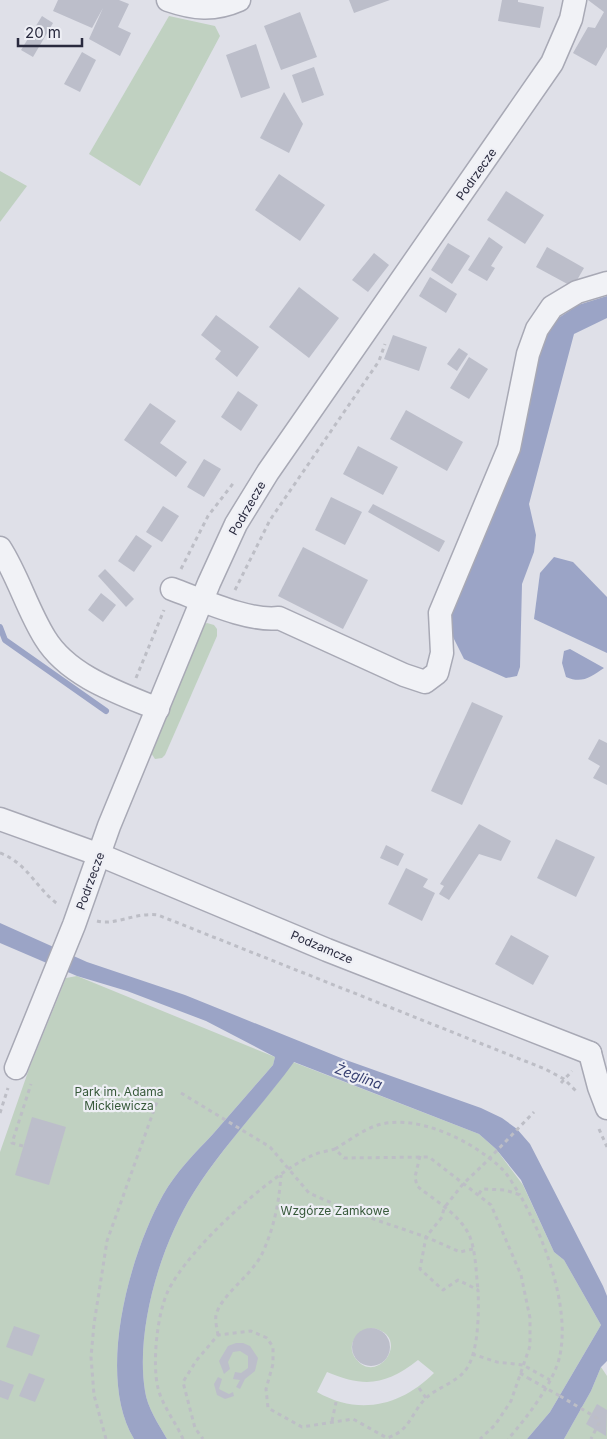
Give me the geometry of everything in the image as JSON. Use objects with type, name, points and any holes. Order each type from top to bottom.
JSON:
[{"type":"street","points":[[168,0],[214,9],[239,0]]},
{"type":"street","name":"Podrzecze","points":[[24,1074],[46,992],[158,708],[202,600],[236,524],[268,472],[552,63],[571,20],[575,0]]},
{"type":"street","points":[[172,589],[265,620],[279,618],[404,675],[425,682],[437,672],[442,653],[440,612],[509,448],[528,354],[537,329],[552,307],[577,292],[607,284]]},
{"type":"street","points":[[0,548],[45,638],[57,653],[110,690],[158,708]]},
{"type":"street","name":"Podzamcze","points":[[0,819],[100,855],[327,950],[599,1048],[599,1087],[607,1108]]},
{"type":"path","points":[[0,853],[11,857],[24,867],[54,902],[76,919],[106,924],[145,914],[158,915],[545,1069],[564,1079]]},
{"type":"path","points":[[0,1113],[24,1074]]},
{"type":"path","points":[[23,1146],[12,1143],[24,1074]]},
{"type":"path","points":[[180,1093],[270,1147],[290,1168],[309,1193],[350,1211],[426,1237],[460,1252],[473,1249]]},
{"type":"path","points":[[106,1439],[94,1394],[91,1357],[107,1241],[159,1096]]},
{"type":"path","points":[[478,1290],[458,1280],[442,1290],[420,1269],[426,1237],[442,1217],[444,1208],[463,1184],[534,1112]]},
{"type":"path","points":[[183,1439],[158,1388],[156,1337],[168,1292],[197,1250],[232,1214],[290,1168],[314,1155],[335,1149],[374,1126],[396,1121],[415,1124],[448,1134],[479,1150],[502,1168],[533,1218],[554,1276],[561,1316],[560,1356],[550,1380],[508,1439]]},
{"type":"path","points":[[335,1149],[344,1158],[390,1159],[429,1157],[491,1205],[521,1275],[530,1318],[530,1346],[511,1401],[495,1425],[480,1439]]},
{"type":"path","points":[[203,1439],[195,1428],[183,1382],[196,1361],[218,1335],[250,1331],[267,1338],[273,1347],[266,1389],[268,1408],[302,1427],[352,1418],[387,1438],[399,1434],[426,1398],[465,1372],[472,1354],[479,1317],[473,1249],[469,1235],[459,1220],[416,1186],[415,1177],[420,1156]]},
{"type":"path","points":[[218,1335],[216,1317],[224,1299],[244,1280],[261,1256],[272,1230],[279,1204],[281,1175]]},
{"type":"path","points":[[479,1194],[482,1189],[505,1190],[520,1195]]},
{"type":"path","points":[[472,1354],[497,1362],[523,1365],[550,1380]]},
{"type":"path","points":[[520,1373],[597,1418],[599,1423],[591,1439]]},
{"type":"path","points":[[419,1388],[426,1398]]},
{"type":"path","points":[[332,1421],[336,1402]]},
{"type":"green space","points":[[169,16],[215,26],[220,36],[140,186],[89,154]]},
{"type":"green space","points":[[0,171],[27,186],[0,222]]},
{"type":"green space","points":[[207,623],[214,625],[217,629],[217,636],[165,755],[162,758],[155,759],[151,753],[203,625]]},
{"type":"green space","name":"Park im. Adama Mickiewicza","points":[[77,976],[275,1057],[273,1065],[174,1178],[150,1220],[129,1282],[118,1350],[118,1383],[123,1413],[134,1439],[0,1439],[0,1152],[29,1069],[66,978]]},
{"type":"green space","name":"Wzgórze Zamkowe","points":[[293,1062],[479,1134],[496,1149],[523,1185],[554,1252],[564,1260],[601,1325],[550,1412],[527,1439],[167,1439],[148,1403],[143,1367],[147,1314],[161,1261],[182,1213],[205,1175]],"holes":[[[372,1328],[384,1332],[390,1340],[391,1348],[388,1357],[374,1367],[365,1366],[356,1359],[352,1349],[352,1344],[357,1335]],[[418,1360],[434,1373],[408,1393],[394,1400],[379,1404],[348,1404],[317,1392],[327,1372],[353,1380],[375,1381],[396,1375]]]},
{"type":"green space","points":[[601,1367],[607,1376],[607,1439],[564,1439],[591,1391]]},
{"type":"water","points":[[607,296],[607,318],[574,334],[529,504],[536,535],[534,552],[522,584],[520,667],[517,676],[506,678],[464,659],[446,623],[509,478],[518,448],[541,343],[554,321],[578,305]]},
{"type":"water","points":[[554,557],[573,562],[607,597],[607,653],[534,619],[540,573]]},
{"type":"water","points":[[570,649],[604,668],[582,680],[566,677],[562,663],[564,651]]},
{"type":"water","name":"Żeglina","points":[[0,923],[87,962],[185,995],[346,1060],[481,1108],[502,1118],[517,1129],[530,1144],[607,1296],[607,1361],[601,1367],[591,1391],[564,1439],[527,1439],[550,1412],[601,1325],[564,1260],[554,1252],[521,1180],[496,1149],[479,1134],[294,1062],[205,1175],[182,1213],[171,1236],[161,1261],[147,1314],[143,1367],[148,1403],[167,1439],[134,1439],[123,1413],[118,1383],[118,1350],[129,1282],[150,1220],[174,1178],[273,1065],[275,1057],[206,1021],[127,991],[77,976],[0,943]]},
{"type":"building","points":[[58,0],[119,0],[129,4],[118,27],[131,33],[120,56],[89,39],[103,8],[92,28],[53,11]]},
{"type":"building","points":[[349,0],[390,0],[354,13]]},
{"type":"building","points":[[502,0],[518,0],[518,2],[544,7],[540,28],[498,21]]},
{"type":"building","points":[[588,0],[607,0],[607,47],[596,66],[573,53],[588,27],[595,28],[604,12]]},
{"type":"building","points":[[300,12],[317,57],[281,70],[264,26]]},
{"type":"building","points":[[42,16],[53,23],[33,57],[21,50]]},
{"type":"building","points":[[256,44],[270,88],[241,98],[226,55]]},
{"type":"building","points":[[82,52],[96,60],[80,92],[64,84]]},
{"type":"building","points":[[314,67],[324,95],[302,103],[292,75]]},
{"type":"building","points":[[284,92],[303,124],[289,153],[260,138]]},
{"type":"building","points":[[279,174],[325,205],[300,241],[255,210]]},
{"type":"building","points":[[506,191],[544,215],[525,244],[487,220]]},
{"type":"building","points":[[489,237],[503,247],[491,266],[495,268],[487,281],[468,270]]},
{"type":"building","points":[[448,243],[470,256],[452,284],[431,270]]},
{"type":"building","points":[[547,247],[584,268],[573,287],[536,267]]},
{"type":"building","points":[[374,253],[389,265],[368,292],[352,280]]},
{"type":"building","points":[[430,277],[457,294],[446,313],[419,296]]},
{"type":"building","points":[[299,287],[339,318],[309,358],[269,327]]},
{"type":"building","points":[[216,315],[259,347],[237,377],[215,359],[221,351],[201,335]]},
{"type":"building","points":[[393,335],[427,347],[419,371],[384,359]]},
{"type":"building","points":[[459,348],[468,354],[457,371],[447,364]]},
{"type":"building","points":[[469,357],[488,369],[469,399],[450,388]]},
{"type":"building","points":[[238,391],[258,405],[241,431],[221,417]]},
{"type":"building","points":[[150,403],[176,421],[160,443],[187,462],[176,477],[124,440]]},
{"type":"building","points":[[406,410],[463,442],[447,471],[390,439]]},
{"type":"building","points":[[358,446],[398,467],[383,495],[343,474]]},
{"type":"building","points":[[204,459],[221,469],[204,497],[187,487]]},
{"type":"building","points":[[331,497],[362,512],[345,545],[315,530]]},
{"type":"building","points":[[373,504],[445,541],[439,552],[368,512]]},
{"type":"building","points":[[163,506],[179,516],[162,542],[146,532]]},
{"type":"building","points":[[136,535],[152,546],[134,572],[118,561]]},
{"type":"building","points":[[303,547],[368,580],[343,629],[278,596]]},
{"type":"building","points":[[105,569],[134,599],[126,607],[98,576]]},
{"type":"building","points":[[101,593],[116,605],[103,622],[88,610]]},
{"type":"building","points":[[472,702],[503,716],[462,805],[431,791]]},
{"type":"building","points":[[599,739],[607,743],[607,785],[593,778],[600,766],[588,759]]},
{"type":"building","points":[[479,824],[511,841],[501,861],[479,854],[449,900],[439,894],[444,886],[440,884]]},
{"type":"building","points":[[556,839],[595,857],[576,897],[537,878]]},
{"type":"building","points":[[386,845],[404,854],[398,866],[380,858]]},
{"type":"building","points":[[406,868],[428,879],[423,887],[435,893],[422,921],[388,904]]},
{"type":"building","points":[[511,935],[549,956],[533,985],[495,964]]},
{"type":"building","points":[[32,1117],[66,1127],[49,1185],[15,1175]]},
{"type":"building","points":[[14,1326],[40,1335],[32,1356],[6,1347]]},
{"type":"building","points":[[371,1328],[385,1333],[390,1347],[385,1361],[371,1366],[357,1361],[352,1347],[357,1333]]},
{"type":"building","points":[[236,1343],[250,1346],[258,1358],[255,1371],[245,1379],[240,1389],[236,1387],[240,1380],[233,1379],[235,1372],[241,1373],[248,1368],[248,1356],[240,1351],[233,1352],[228,1362],[230,1369],[224,1374],[219,1361],[228,1346]]},
{"type":"building","points":[[29,1373],[45,1379],[35,1402],[19,1396]]},
{"type":"building","points":[[218,1377],[222,1379],[219,1389],[229,1394],[233,1392],[234,1396],[225,1399],[217,1395],[214,1384]]},
{"type":"building","points":[[0,1380],[14,1385],[8,1400],[0,1397]]},
{"type":"building","points":[[597,1404],[607,1410],[606,1436],[586,1424]]},
{"type":"waterway","points":[[0,627],[5,640],[106,711]]}]
